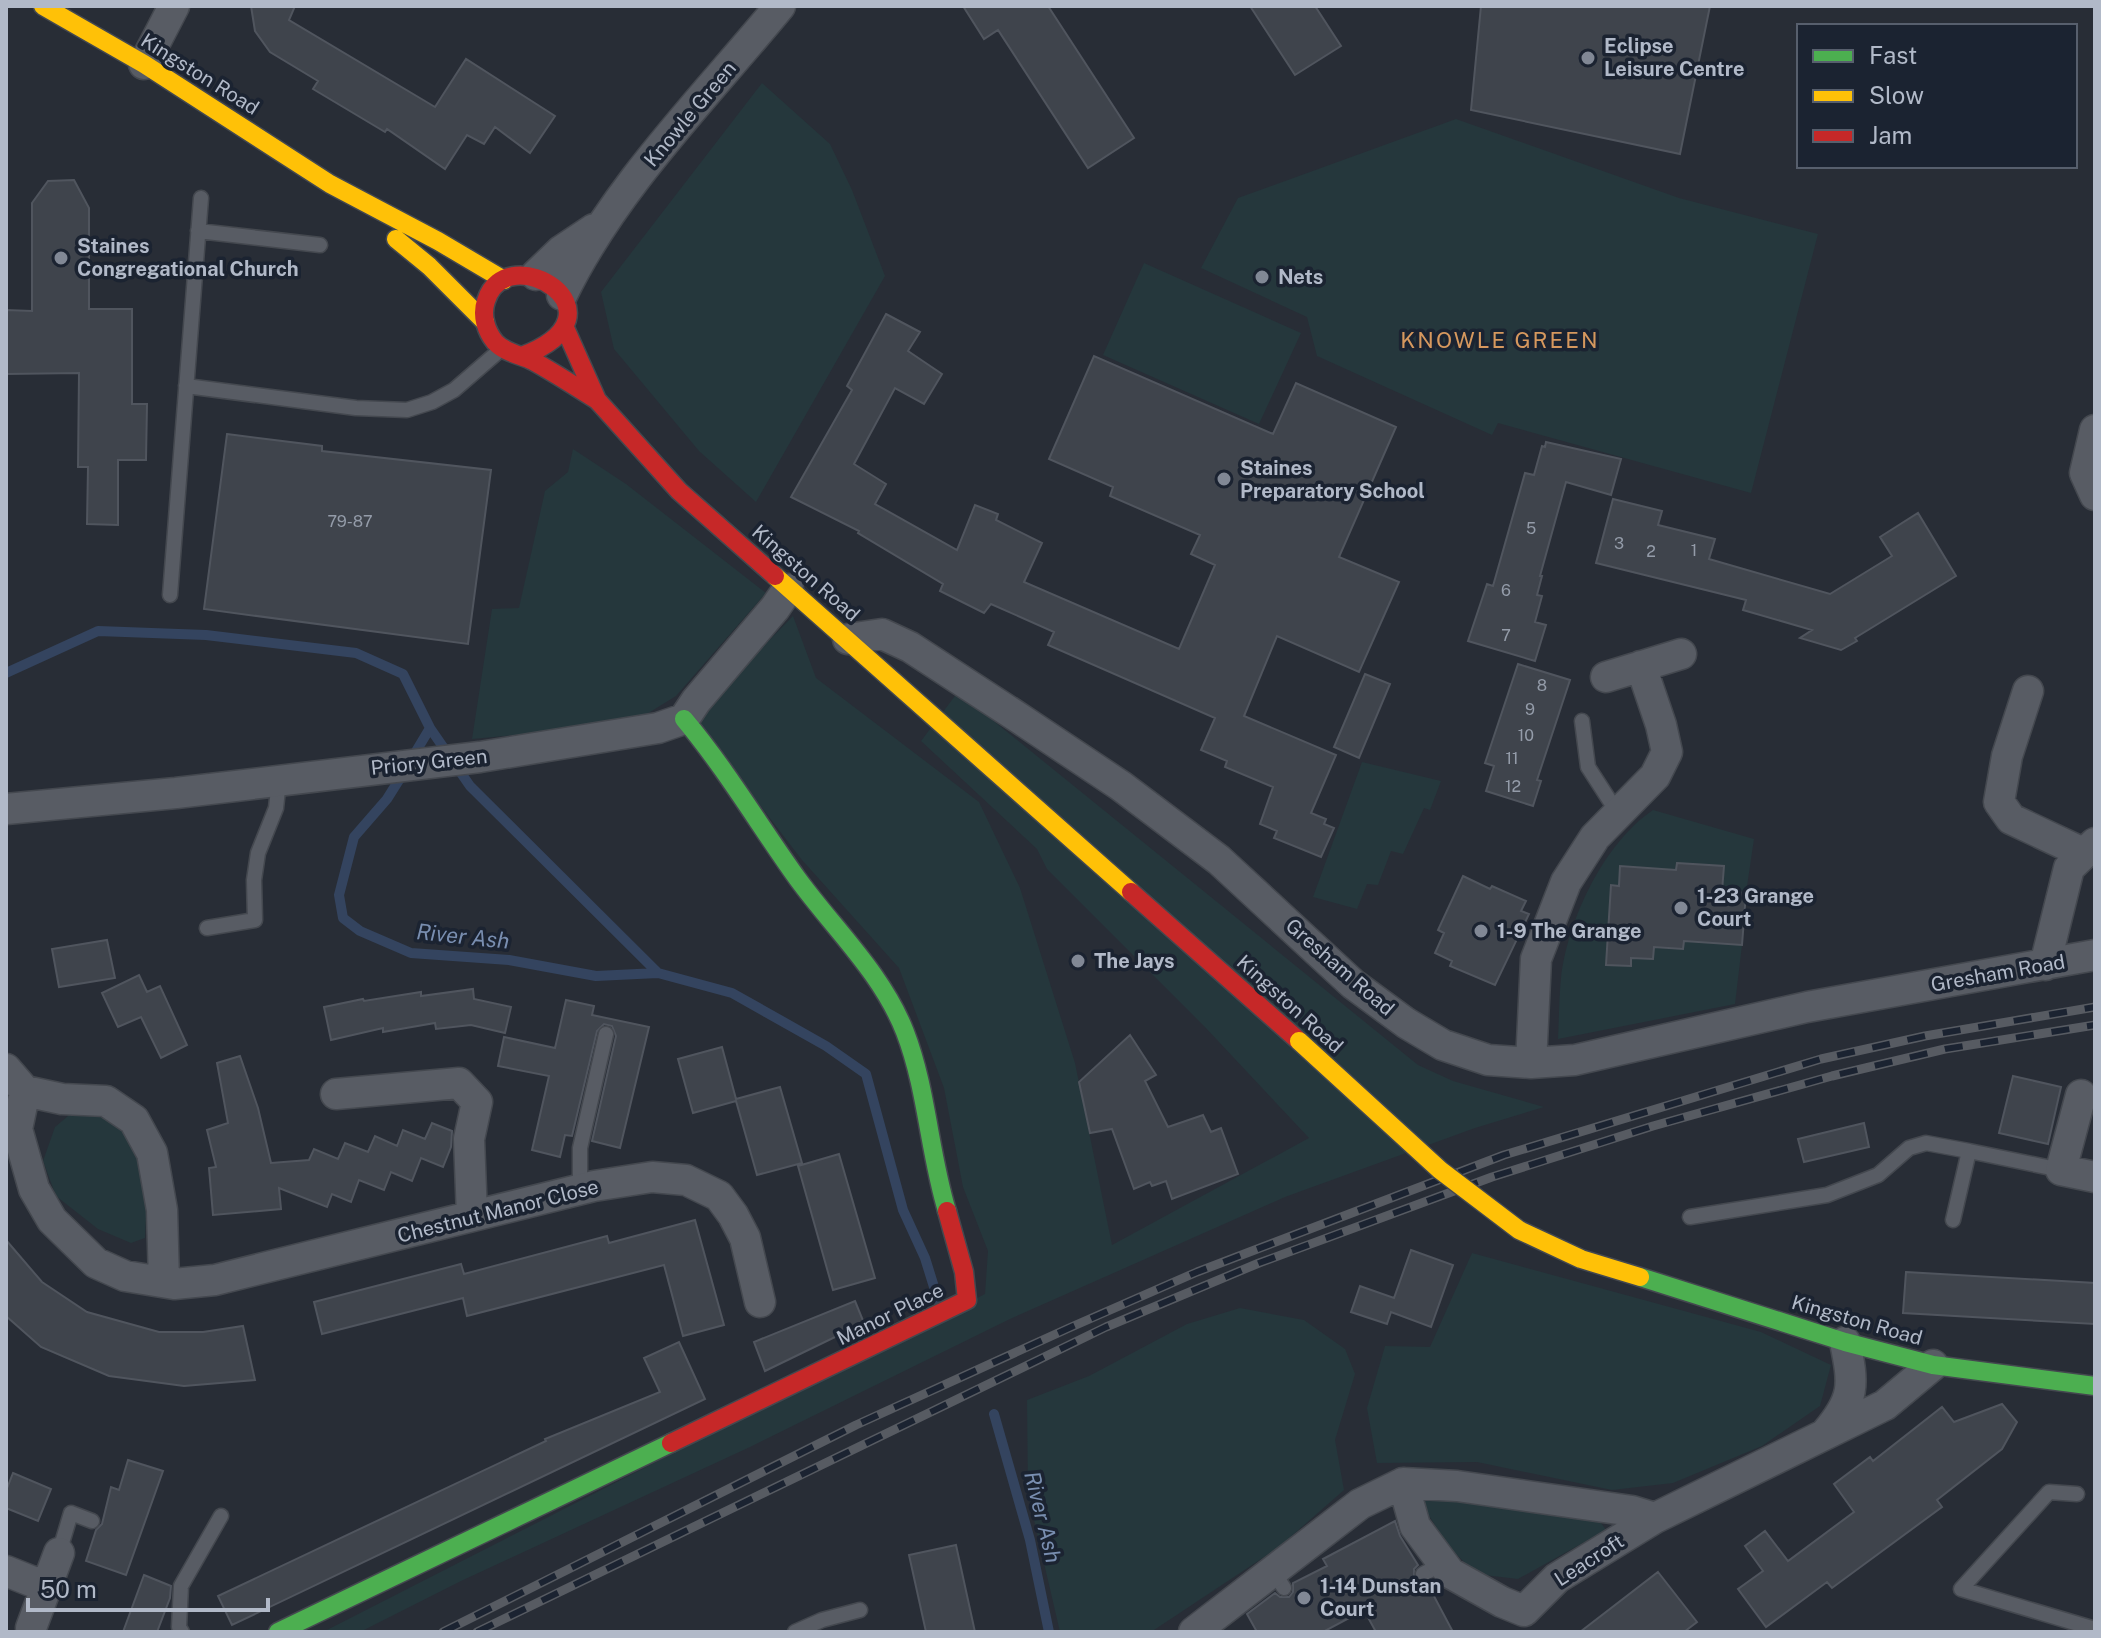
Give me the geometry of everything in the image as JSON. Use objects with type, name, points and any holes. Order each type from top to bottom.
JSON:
[{"type":"street","name":"Kingston Road","points":[[43,6],[144,64],[330,184],[504,280]]},
{"type":"street","points":[[144,64],[174,6]]},
{"type":"street","name":"Knowle Green","points":[[562,295],[578,262],[611,210],[780,6]]},
{"type":"street","name":"Kingston Road","points":[[330,184],[429,266],[485,322]]},
{"type":"street","name":"Knowle Green","points":[[536,275],[561,251],[603,223]]},
{"type":"street","points":[[519,274],[536,275],[551,283],[562,295],[567,312],[565,328],[545,347],[522,356],[502,348],[489,334],[485,304],[491,289],[504,280],[519,274]]},
{"type":"street","name":"Kingston Road","points":[[565,328],[597,400]]},
{"type":"street","name":"Kingston Road","points":[[522,356],[597,400],[679,491],[1440,1170],[1519,1230],[1581,1259],[1845,1342],[1933,1365],[2095,1386]]},
{"type":"street","points":[[2095,430],[2085,473],[2095,495]]},
{"type":"street","points":[[684,719],[788,589]]},
{"type":"street","name":"Gresham Road","points":[[848,639],[882,634],[910,647],[1121,786],[1219,860],[1353,984],[1406,1023],[1443,1045],[1488,1060],[1531,1063],[1575,1060],[1807,1007],[2095,955]]},
{"type":"street","points":[[1606,677],[1681,654]]},
{"type":"street","points":[[1531,1063],[1536,959],[1566,882],[1595,837],[1655,776],[1667,752],[1641,666]]},
{"type":"street","points":[[2028,691],[2007,756],[1999,802],[2011,819],[2089,848],[2069,868],[2045,965]]},
{"type":"street","name":"Priory Green","points":[[6,809],[480,757],[614,737],[684,719]]},
{"type":"street","name":"Manor Place","points":[[278,1632],[967,1300],[968,1280],[935,1169],[918,1066],[897,1012],[870,968],[813,900],[709,747],[684,719]]},
{"type":"street","name":"Chestnut Manor Close","points":[[164,1282],[162,1210],[152,1153],[134,1120],[106,1101],[62,1099],[16,1080],[17,1129],[34,1189],[52,1220],[96,1263],[125,1276],[174,1284],[215,1280],[580,1189],[652,1177],[686,1180],[719,1196],[745,1238],[760,1302]]},
{"type":"street","points":[[336,1094],[459,1083],[477,1102],[469,1139],[472,1216]]},
{"type":"street","points":[[2081,1095],[2061,1170],[2095,1177]]},
{"type":"street","points":[[1826,1433],[1843,1413],[1851,1391],[1845,1342]]},
{"type":"street","name":"Leacroft","points":[[1403,1483],[1415,1526],[1433,1568],[1450,1573],[1502,1602],[1525,1622],[1557,1578],[1655,1518],[1885,1405],[1933,1365]]},
{"type":"street","name":"Leacroft","points":[[1194,1632],[1278,1580],[1360,1504],[1403,1483],[1457,1486],[1632,1511],[1655,1518]]},
{"type":"street","points":[[31,1630],[59,1553]]},
{"type":"street","points":[[6,1571],[46,1587]]},
{"type":"lane","points":[[170,595],[201,198]]},
{"type":"lane","points":[[198,231],[320,245]]},
{"type":"lane","points":[[186,386],[356,408],[407,410],[432,402],[454,390],[502,348]]},
{"type":"lane","points":[[1582,721],[1588,767],[1619,815]]},
{"type":"lane","points":[[207,928],[255,920],[254,880],[258,853],[276,808],[279,780]]},
{"type":"lane","points":[[580,1189],[580,1148],[606,1034]]},
{"type":"lane","points":[[1690,1217],[1827,1195],[1878,1175],[1909,1148],[1926,1143],[2061,1170]]},
{"type":"lane","points":[[1953,1220],[1969,1151]]},
{"type":"lane","points":[[2077,1494],[2049,1492],[1961,1589],[2095,1629]]},
{"type":"lane","points":[[59,1553],[71,1513],[92,1521]]},
{"type":"lane","points":[[182,1632],[179,1627],[181,1586],[221,1516]]},
{"type":"lane","points":[[795,1632],[822,1620],[860,1610]]},
{"type":"shaded area","points":[[762,83],[830,144],[852,190],[885,276],[756,502],[699,451],[614,349],[601,292]]},
{"type":"shaded area","points":[[1456,119],[1679,198],[1818,234],[1751,493],[1498,423],[1492,435],[1317,356],[1307,317],[1201,268],[1238,198]]},
{"type":"shaded area","points":[[1144,263],[1301,333],[1259,424],[1103,355]]},
{"type":"shaded area","points":[[573,449],[626,484],[766,593],[676,696],[629,725],[472,739],[492,609],[519,608],[545,491],[568,472]]},
{"type":"shaded area","points":[[793,616],[816,678],[979,802],[1020,888],[1075,1063],[1112,1245],[1309,1138],[1204,1026],[1047,869],[1037,849],[921,741],[958,692],[1418,1065],[1453,1081],[1544,1107],[1475,1128],[1285,1197],[1010,1319],[750,1447],[461,1581],[360,1632],[323,1632],[985,1294],[988,1251],[963,1187],[944,1088],[899,968],[802,860],[693,718]]},
{"type":"shaded area","points":[[1362,762],[1441,781],[1430,810],[1424,808],[1403,854],[1391,851],[1378,885],[1367,884],[1357,909],[1313,897]]},
{"type":"shaded area","points":[[1653,810],[1754,839],[1746,893],[1722,891],[1724,867],[1677,863],[1677,870],[1620,866],[1617,923],[1607,965],[1630,966],[1631,958],[1652,959],[1654,947],[1683,949],[1684,941],[1742,945],[1735,1004],[1558,1039],[1561,978],[1580,908],[1604,862],[1635,824]]},
{"type":"shaded area","points":[[74,1111],[102,1111],[125,1122],[148,1177],[145,1238],[131,1243],[98,1229],[56,1196],[43,1161],[55,1127]]},
{"type":"shaded area","points":[[1472,1253],[1761,1332],[1831,1365],[1820,1406],[1762,1446],[1673,1483],[1612,1490],[1477,1462],[1377,1463],[1367,1408],[1385,1346],[1430,1347]]},
{"type":"shaded area","points":[[1240,1308],[1304,1320],[1345,1349],[1355,1374],[1335,1440],[1344,1490],[1279,1547],[1151,1632],[1060,1632],[1028,1494],[1027,1400],[1089,1376],[1187,1324]]},
{"type":"shaded area","points":[[1473,1497],[1596,1516],[1606,1530],[1518,1579],[1476,1574],[1449,1547],[1419,1500]]},
{"type":"building","points":[[251,6],[295,6],[289,20],[435,107],[466,59],[555,116],[530,153],[495,127],[484,144],[467,135],[445,169],[387,129],[385,132],[313,89],[318,81],[270,52],[255,31]]},
{"type":"building","points":[[963,6],[1048,6],[1134,138],[1088,168],[998,30],[984,39]]},
{"type":"building","points":[[1250,6],[1315,6],[1341,46],[1295,75]]},
{"type":"building","name":"Eclipse Leisure Centre","points":[[1481,6],[1710,6],[1680,154],[1471,110]]},
{"type":"building","name":"Staines Congregational Church","points":[[74,180],[89,208],[89,309],[132,309],[132,404],[147,404],[146,460],[118,460],[118,525],[87,524],[88,467],[78,467],[79,373],[6,374],[6,310],[32,311],[32,203],[48,181]]},
{"type":"building","points":[[886,314],[920,332],[908,351],[942,374],[924,404],[895,388],[854,464],[886,484],[875,504],[957,550],[975,505],[998,514],[996,520],[1042,543],[1024,582],[1179,649],[1215,565],[1191,554],[1200,535],[1110,496],[1113,487],[1049,459],[1094,356],[1273,434],[1296,383],[1396,427],[1339,557],[1399,582],[1359,672],[1277,636],[1244,716],[1336,755],[1311,813],[1326,819],[1324,824],[1334,828],[1321,857],[1274,838],[1277,831],[1260,824],[1273,787],[1225,767],[1227,761],[1201,750],[1215,718],[1048,645],[1054,632],[991,604],[984,613],[940,591],[943,584],[859,531],[791,497],[852,390],[847,386]]},
{"type":"building","points":[[227,434],[322,446],[322,451],[491,470],[468,644],[204,609]]},
{"type":"building","points":[[1546,442],[1621,459],[1611,495],[1566,482],[1540,576],[1537,595],[1542,596],[1535,622],[1546,625],[1535,661],[1468,641],[1487,584],[1493,586],[1525,473],[1534,475]]},
{"type":"building","points":[[1613,499],[1662,511],[1658,525],[1715,539],[1709,559],[1830,594],[1892,556],[1880,537],[1918,513],[1956,576],[1855,638],[1857,641],[1841,650],[1800,638],[1812,630],[1743,610],[1746,600],[1596,563]]},
{"type":"building","points":[[1518,664],[1570,680],[1537,780],[1541,781],[1533,806],[1486,791],[1494,766],[1485,763]]},
{"type":"building","points":[[1365,674],[1390,684],[1359,758],[1334,747]]},
{"type":"building","name":"1-23 Grange Court","points":[[1677,863],[1724,866],[1722,891],[1746,893],[1742,945],[1684,941],[1683,949],[1654,947],[1653,959],[1631,958],[1631,966],[1606,965],[1611,885],[1619,886],[1620,866],[1676,870]]},
{"type":"building","name":"1-9 The Grange","points":[[1463,876],[1526,901],[1521,911],[1529,914],[1495,985],[1450,966],[1452,961],[1435,953],[1444,933],[1438,930]]},
{"type":"building","points":[[107,940],[115,978],[59,987],[52,949]]},
{"type":"building","points":[[139,975],[147,992],[160,986],[187,1045],[161,1058],[141,1017],[118,1027],[102,993]]},
{"type":"building","points":[[473,989],[474,999],[511,1007],[505,1033],[471,1025],[436,1029],[435,1023],[383,1032],[383,1028],[331,1040],[324,1007],[363,999]]},
{"type":"building","points":[[566,1000],[594,1006],[592,1015],[649,1027],[620,1148],[592,1141],[616,1036],[612,1026],[604,1024],[597,1031],[572,1136],[565,1135],[560,1157],[532,1150],[549,1076],[498,1066],[504,1037],[555,1048]]},
{"type":"building","points":[[1130,1035],[1156,1075],[1145,1081],[1168,1127],[1203,1115],[1211,1132],[1221,1128],[1238,1174],[1172,1199],[1166,1181],[1152,1186],[1150,1182],[1134,1189],[1112,1129],[1090,1133],[1079,1082]]},
{"type":"building","points":[[722,1047],[736,1099],[780,1087],[802,1163],[757,1175],[736,1101],[693,1113],[678,1059]]},
{"type":"building","points":[[240,1056],[258,1108],[271,1163],[309,1160],[314,1149],[338,1159],[345,1143],[368,1152],[375,1136],[397,1146],[403,1130],[425,1139],[432,1123],[452,1131],[451,1147],[443,1167],[421,1158],[412,1181],[391,1172],[384,1190],[359,1180],[351,1202],[332,1194],[327,1207],[279,1188],[281,1209],[213,1215],[209,1168],[216,1167],[207,1130],[228,1123],[217,1063]]},
{"type":"building","points":[[2013,1076],[2061,1087],[2048,1144],[1999,1133]]},
{"type":"building","points":[[1864,1123],[1869,1147],[1804,1162],[1798,1139]]},
{"type":"building","points":[[839,1154],[875,1278],[833,1290],[798,1166]]},
{"type":"building","points":[[695,1220],[724,1325],[683,1336],[664,1265],[467,1316],[463,1298],[322,1334],[314,1302],[461,1264],[464,1274],[607,1236],[609,1243]]},
{"type":"building","points":[[6,1240],[42,1282],[87,1312],[159,1332],[203,1332],[243,1326],[255,1380],[184,1386],[109,1376],[41,1347],[6,1316]]},
{"type":"building","points":[[1411,1250],[1453,1265],[1431,1327],[1391,1312],[1387,1324],[1351,1312],[1360,1286],[1394,1298]]},
{"type":"building","points":[[1906,1272],[2095,1283],[2095,1324],[1903,1313]]},
{"type":"building","points":[[855,1301],[864,1323],[765,1371],[754,1342]]},
{"type":"building","points":[[679,1342],[705,1399],[232,1625],[218,1596],[545,1439],[660,1392],[644,1358]]},
{"type":"building","points":[[2002,1404],[2017,1422],[2002,1449],[1937,1500],[1942,1507],[1832,1588],[1827,1582],[1766,1627],[1738,1589],[1763,1571],[1745,1546],[1765,1531],[1788,1561],[1854,1512],[1834,1484],[1870,1457],[1873,1461],[1942,1407],[1954,1422]]},
{"type":"building","points":[[128,1460],[163,1471],[126,1575],[86,1561],[96,1530],[102,1524],[111,1487],[119,1490]]},
{"type":"building","points":[[13,1473],[51,1489],[38,1521],[6,1508],[6,1491]]},
{"type":"building","points":[[1395,1521],[1400,1536],[1418,1565],[1414,1569],[1414,1578],[1418,1583],[1427,1583],[1453,1632],[1376,1632],[1364,1610],[1323,1632],[1257,1632],[1247,1614],[1275,1593],[1280,1597],[1289,1597],[1293,1592],[1293,1583],[1327,1566],[1323,1559]]},
{"type":"building","points":[[956,1545],[975,1632],[926,1632],[909,1555]]},
{"type":"building","points":[[1658,1572],[1697,1622],[1684,1632],[1580,1632]]},
{"type":"building","points":[[144,1575],[171,1586],[170,1598],[157,1632],[123,1632]]},
{"type":"waterway","name":"River Ash","points":[[6,673],[98,631],[206,635],[356,653],[403,674],[430,728],[412,758]]},
{"type":"waterway","name":"River Ash","points":[[430,728],[470,786],[658,973]]},
{"type":"waterway","name":"River Ash","points":[[404,772],[387,799],[354,837],[339,895],[343,918],[360,931],[411,953],[509,960],[596,976],[658,973],[732,993],[826,1046],[866,1074],[903,1210],[925,1258],[939,1303]]},
{"type":"waterway","name":"River Ash","points":[[994,1414],[1030,1540],[1049,1632]]},
{"type":"railway","points":[[443,1632],[856,1425],[1069,1328],[1197,1272],[1504,1155],[1821,1059],[1925,1036],[2095,1007]]},
{"type":"railway","points":[[477,1632],[1106,1327],[1259,1263],[1492,1177],[1653,1126],[1832,1076],[1945,1049],[2095,1025]]},
{"type":"traffic: fast","points":[[684,719],[797,878],[884,990],[905,1032],[912,1054],[947,1211]]},
{"type":"traffic: fast","points":[[1640,1277],[1845,1342],[1933,1365],[2095,1386]]},
{"type":"traffic: fast","points":[[278,1632],[671,1443]]},
{"type":"traffic: slow","points":[[43,6],[144,64],[330,184],[504,280]]},
{"type":"traffic: slow","points":[[396,239],[429,266],[485,322]]},
{"type":"traffic: slow","points":[[775,576],[1131,892]]},
{"type":"traffic: slow","points":[[1299,1041],[1440,1170],[1519,1230],[1581,1259],[1640,1277]]},
{"type":"traffic: jam","points":[[522,356],[554,339],[567,320],[566,302],[554,288],[536,278],[516,276],[498,283],[486,301],[484,317],[492,338],[503,349],[533,361],[597,400]]},
{"type":"traffic: jam","points":[[565,328],[597,400],[679,491],[775,576]]},
{"type":"traffic: jam","points":[[1131,892],[1299,1041]]},
{"type":"traffic: jam","points":[[671,1443],[967,1300],[964,1272],[947,1211]]},
{"type":"place","name":"Eclipse Leisure Centre","points":[[1588,58]]},
{"type":"place","name":"Staines Congregational Church","points":[[61,258]]},
{"type":"place","name":"Nets","points":[[1262,277]]},
{"type":"place","name":"Staines Preparatory School","points":[[1224,479]]},
{"type":"place","name":"1-23 Grange Court","points":[[1681,908]]},
{"type":"place","name":"1-9 The Grange","points":[[1481,931]]},
{"type":"place","name":"The Jays","points":[[1078,961]]},
{"type":"place","name":"1-14 Dunstan Court","points":[[1304,1598]]},
{"type":"district","name":"KNOWLE GREEN","points":[[1500,340]]}]
